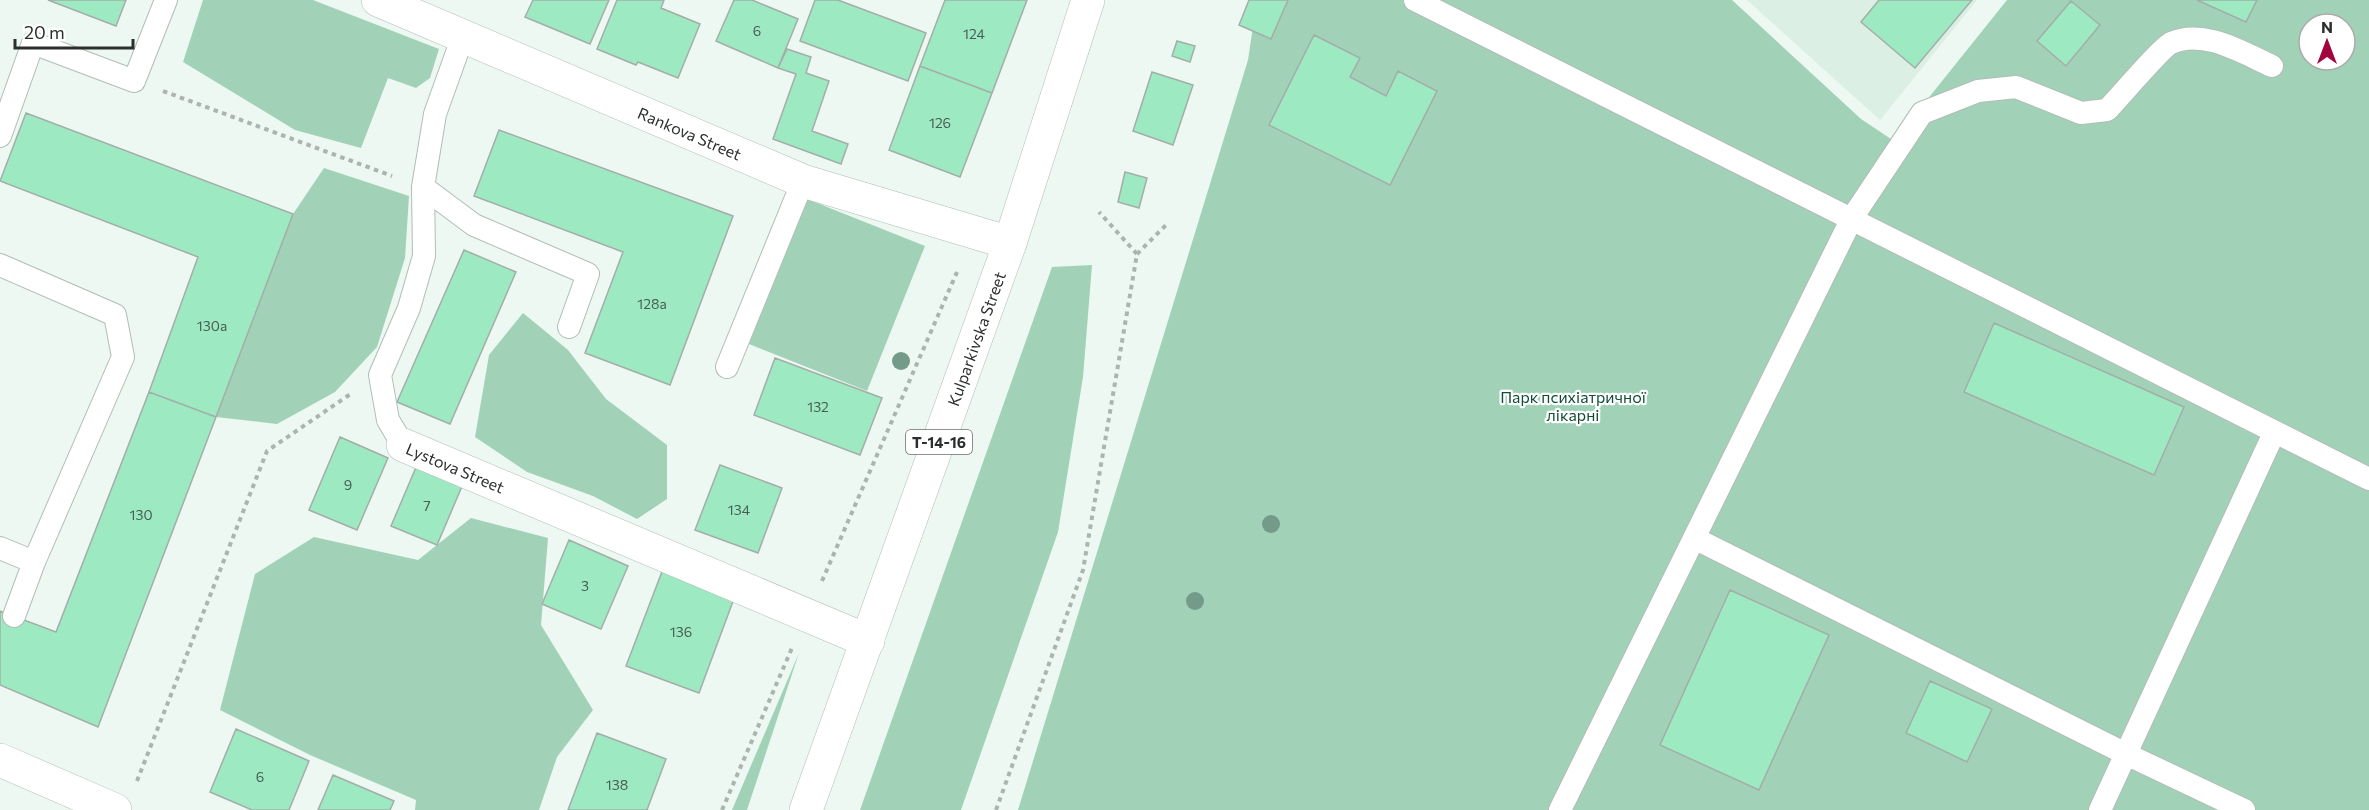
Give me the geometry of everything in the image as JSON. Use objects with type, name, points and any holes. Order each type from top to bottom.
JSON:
[{"type":"street","name":"Rankova Street","points":[[378,0],[803,181],[1010,243]]},
{"type":"street","name":"Kulparkivska Street","points":[[806,810],[1010,243],[1088,0]]},
{"type":"street","name":"Lystova Street","points":[[404,445],[868,641]]},
{"type":"street","points":[[0,760],[124,799]]},
{"type":"lane","points":[[0,136],[33,43],[134,81],[166,0]]},
{"type":"lane","points":[[1415,0],[2369,479]]},
{"type":"lane","points":[[380,375],[409,308],[424,256],[423,187],[435,114],[463,36]]},
{"type":"lane","points":[[1560,810],[1852,218],[1922,113],[1978,91],[2016,87],[2081,113],[2107,110],[2170,43],[2193,39],[2224,45],[2272,66]]},
{"type":"lane","points":[[728,367],[803,181]]},
{"type":"lane","points":[[423,187],[474,225],[588,274],[569,327]]},
{"type":"lane","points":[[0,265],[115,315],[123,357],[34,562],[14,616]]},
{"type":"lane","name":"Lystova Street","points":[[380,375],[388,420],[404,445]]},
{"type":"lane","points":[[2100,810],[2274,433]]},
{"type":"lane","points":[[1694,538],[2126,754],[2244,810]]},
{"type":"lane","points":[[0,548],[34,562]]},
{"type":"path","points":[[134,81],[423,187]]},
{"type":"path","points":[[1100,212],[1137,254]]},
{"type":"path","points":[[996,810],[1083,570],[1137,254],[1167,223]]},
{"type":"path","points":[[722,810],[962,262]]},
{"type":"path","points":[[124,799],[267,451],[380,375]]},
{"type":"shaded area","points":[[1747,0],[1977,0],[1880,120]]},
{"type":"green space","points":[[203,0],[313,0],[439,49],[430,78],[416,88],[388,78],[361,148],[295,130],[183,62]]},
{"type":"green space","name":"Парк психіатричної лікарні","points":[[1257,0],[1732,0],[1861,119],[1894,141],[2007,0],[2369,0],[2369,810],[1018,810],[1248,60]]},
{"type":"green space","points":[[324,168],[409,196],[405,258],[377,347],[335,392],[277,424],[216,417],[293,214]]},
{"type":"green space","points":[[807,199],[925,246],[867,391],[749,344]]},
{"type":"green space","points":[[1092,265],[1083,377],[1058,532],[961,810],[860,810],[1052,267]]},
{"type":"green space","points":[[523,313],[568,350],[606,399],[667,445],[667,499],[637,519],[593,496],[527,472],[475,437],[489,355]]},
{"type":"green space","points":[[471,518],[548,538],[541,625],[593,710],[557,757],[539,810],[415,810],[416,800],[310,755],[220,710],[255,574],[314,537],[418,560]]},
{"type":"green space","points":[[799,653],[747,810],[732,810]]},
{"type":"building","points":[[48,0],[126,0],[116,26]]},
{"type":"building","points":[[533,0],[609,0],[590,44],[525,17]]},
{"type":"building","points":[[617,0],[664,0],[661,8],[700,24],[678,78],[638,62],[636,65],[597,49]]},
{"type":"building","points":[[734,0],[752,0],[798,19],[778,68],[716,41]]},
{"type":"building","points":[[815,0],[838,0],[926,33],[908,81],[800,41]]},
{"type":"building","points":[[945,0],[1027,0],[992,93],[920,66]]},
{"type":"building","points":[[1249,0],[1288,0],[1271,39],[1239,25]]},
{"type":"building","points":[[1879,0],[1972,0],[1915,68],[1861,22]]},
{"type":"building","points":[[2197,0],[2257,0],[2246,22]]},
{"type":"building","points":[[2071,1],[2100,25],[2066,66],[2037,41]]},
{"type":"building","points":[[1314,35],[1360,58],[1350,77],[1386,96],[1398,71],[1437,91],[1390,185],[1269,125]]},
{"type":"building","points":[[1177,41],[1195,46],[1190,62],[1172,56]]},
{"type":"building","points":[[787,49],[811,57],[806,73],[829,81],[812,131],[848,144],[841,164],[773,139],[796,74],[778,68]]},
{"type":"building","points":[[920,66],[992,93],[960,177],[889,150]]},
{"type":"building","points":[[1152,72],[1193,85],[1173,145],[1133,131]]},
{"type":"building","points":[[26,113],[293,214],[216,417],[149,392],[198,257],[0,181]]},
{"type":"building","points":[[499,130],[733,216],[670,385],[585,353],[623,252],[474,196]]},
{"type":"building","points":[[1125,172],[1147,178],[1139,208],[1118,202]]},
{"type":"building","points":[[464,250],[516,272],[450,424],[397,402]]},
{"type":"building","points":[[1994,323],[2184,407],[2154,475],[1964,392]]},
{"type":"building","points":[[775,358],[882,398],[860,455],[754,415]]},
{"type":"building","points":[[149,392],[216,417],[98,727],[0,685],[0,611],[56,632]]},
{"type":"building","points":[[340,437],[388,458],[357,530],[309,510]]},
{"type":"building","points":[[417,465],[463,484],[437,545],[391,526]]},
{"type":"building","points":[[720,465],[782,488],[758,553],[695,530]]},
{"type":"building","points":[[569,540],[628,566],[601,629],[542,604]]},
{"type":"building","points":[[663,569],[735,596],[699,693],[626,666]]},
{"type":"building","points":[[1730,590],[1829,635],[1759,790],[1660,745]]},
{"type":"building","points":[[1930,681],[1992,709],[1967,762],[1906,733]]},
{"type":"building","points":[[236,729],[309,761],[289,810],[252,810],[210,792]]},
{"type":"building","points":[[597,733],[666,759],[647,810],[568,810]]},
{"type":"building","points":[[333,775],[394,801],[390,810],[318,810]]}]
